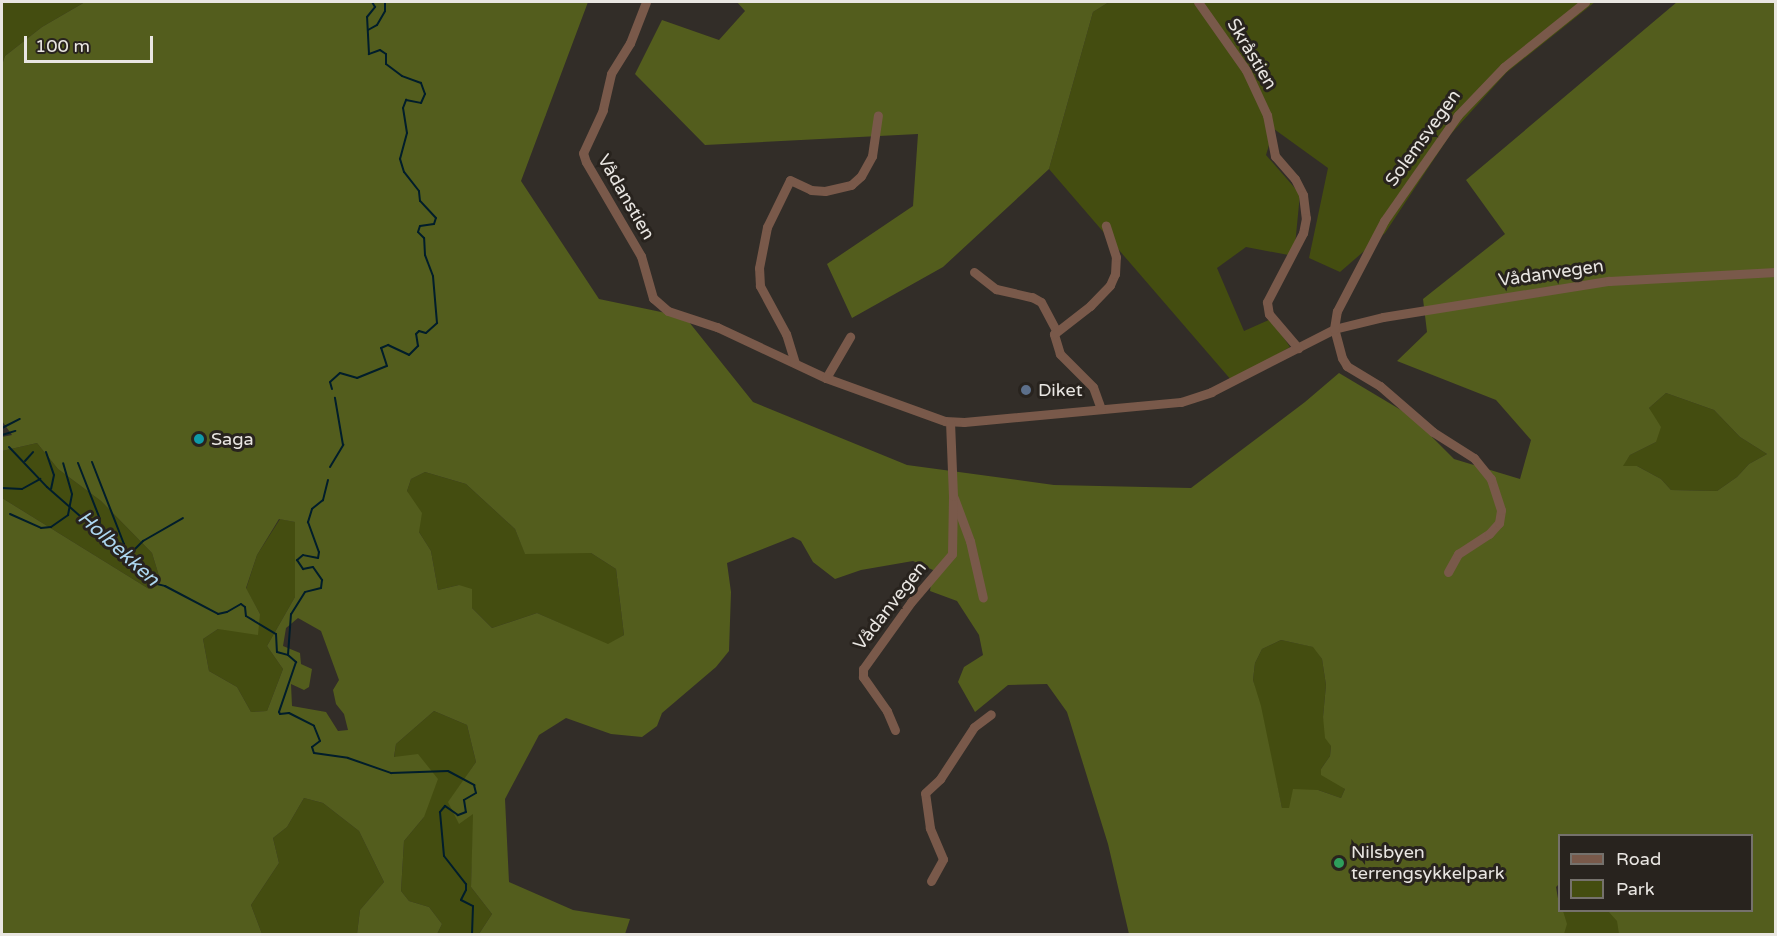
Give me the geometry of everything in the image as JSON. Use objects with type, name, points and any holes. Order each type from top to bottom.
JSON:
[{"type":"street","name":"Vådanstien","points":[[646,2],[630,43],[611,74],[603,110],[583,153],[586,162],[641,256],[647,286],[653,298],[663,308]]},
{"type":"street","name":"Skråstien","points":[[1198,2],[1246,70],[1267,115],[1275,156],[1295,179],[1303,195],[1306,218],[1303,233],[1267,302],[1269,314],[1298,348]]},
{"type":"street","name":"Solemsvegen","points":[[1334,329],[1337,311],[1375,238],[1458,115],[1502,69],[1586,2]]},
{"type":"street","points":[[795,363],[786,333],[760,286],[759,268],[767,227],[790,180],[811,190],[825,191],[851,185],[861,176],[872,156],[878,115]]},
{"type":"street","points":[[1056,330],[1090,306],[1110,285],[1115,274],[1116,257],[1106,226]]},
{"type":"street","points":[[974,272],[996,289],[1041,302],[1056,330],[1054,339],[1060,354],[1094,387],[1101,409]]},
{"type":"street","name":"Vådanvegen","points":[[663,308],[717,327],[826,378],[916,412],[950,422],[1157,405],[1196,398],[1334,329],[1383,317],[1609,281],[1776,272]]},
{"type":"street","points":[[1334,329],[1341,358],[1347,366],[1380,386],[1433,432],[1474,458],[1491,479],[1501,510],[1499,524],[1489,534],[1458,554],[1448,572]]},
{"type":"street","points":[[826,378],[850,337]]},
{"type":"street","name":"Vådanvegen","points":[[895,730],[887,711],[863,677],[863,669],[911,602],[950,558],[953,549],[953,496],[950,422]]},
{"type":"street","name":"Vådanvegen","points":[[953,496],[970,541],[983,598]]},
{"type":"street","points":[[931,881],[943,859],[930,828],[925,806],[925,793],[940,779],[974,727],[991,714]]},
{"type":"green space","points":[[2,2],[85,2],[42,27],[5,56],[2,65]]},
{"type":"green space","points":[[85,2],[588,2],[521,181],[599,299],[685,317],[753,402],[907,465],[1054,485],[1191,488],[1305,402],[1339,373],[1411,416],[1454,459],[1520,479],[1531,440],[1496,400],[1397,361],[1427,332],[1423,299],[1505,234],[1466,180],[1677,2],[1775,2],[1775,934],[1619,934],[1617,921],[1609,912],[1753,912],[1753,834],[1558,834],[1558,885],[1556,887],[1558,912],[1563,912],[1567,924],[1564,934],[1129,934],[1108,844],[1067,712],[1047,684],[1008,685],[975,712],[958,682],[964,667],[983,655],[979,635],[957,601],[930,591],[933,570],[913,561],[861,570],[835,579],[813,562],[801,541],[793,537],[727,563],[731,592],[729,651],[716,667],[662,713],[657,726],[642,737],[611,734],[566,718],[539,735],[505,799],[509,882],[573,910],[630,919],[625,934],[479,934],[492,914],[471,887],[473,814],[459,824],[448,802],[476,762],[467,725],[434,711],[396,744],[394,757],[418,754],[438,779],[424,817],[404,841],[401,891],[409,901],[429,907],[442,924],[437,934],[357,934],[360,910],[384,882],[359,831],[323,803],[304,798],[287,827],[273,838],[279,863],[251,905],[262,934],[2,934],[2,498],[149,589],[159,576],[152,553],[101,501],[58,469],[37,443],[2,451],[2,437],[12,435],[2,421],[2,65],[5,56],[42,27]],"holes":[[[1666,393],[1714,410],[1740,437],[1767,454],[1749,464],[1737,477],[1717,491],[1671,490],[1661,479],[1637,466],[1623,466],[1630,455],[1656,442],[1661,427],[1649,408]],[[425,472],[466,484],[515,529],[525,554],[591,553],[616,569],[624,635],[608,644],[537,613],[492,628],[472,608],[472,589],[459,585],[438,590],[431,551],[419,532],[422,513],[407,491],[411,479]],[[279,519],[295,522],[295,597],[267,646],[283,669],[267,711],[251,712],[237,687],[209,671],[203,639],[218,629],[258,635],[260,614],[246,588],[257,555]],[[298,618],[321,631],[339,680],[333,690],[336,704],[344,714],[348,730],[338,731],[326,712],[292,706],[291,684],[304,690],[309,687],[312,669],[301,664],[300,653],[283,646],[286,628]],[[1281,640],[1313,647],[1322,659],[1326,685],[1323,717],[1325,738],[1331,746],[1330,756],[1321,769],[1321,775],[1345,789],[1341,798],[1318,790],[1293,789],[1289,808],[1282,808],[1261,706],[1253,680],[1255,663],[1262,649]]]},
{"type":"green space","points":[[737,2],[1109,2],[1093,12],[1049,169],[943,267],[852,318],[827,264],[913,206],[918,134],[705,145],[635,74],[662,20],[719,40],[745,11]]},
{"type":"green space","points":[[1109,2],[1595,2],[1506,73],[1450,135],[1385,233],[1340,272],[1309,258],[1328,168],[1274,129],[1266,155],[1300,194],[1294,256],[1246,247],[1217,268],[1244,331],[1271,319],[1290,347],[1232,381],[1049,169],[1093,12]]},
{"type":"green space","points":[[1666,393],[1714,410],[1740,437],[1767,454],[1749,464],[1737,477],[1717,491],[1671,490],[1661,479],[1637,466],[1622,466],[1630,455],[1656,442],[1649,408]]},
{"type":"green space","points":[[37,443],[58,469],[101,501],[152,553],[159,576],[149,589],[2,498],[2,451]]},
{"type":"green space","points":[[425,472],[466,484],[515,529],[525,553],[591,553],[616,569],[624,635],[608,645],[537,613],[492,628],[472,608],[459,585],[438,590],[431,551],[419,532],[407,491],[411,479]]},
{"type":"green space","points":[[280,519],[295,522],[295,597],[267,646],[283,669],[267,711],[251,712],[237,687],[209,671],[203,639],[218,629],[260,614],[246,589],[257,555]]},
{"type":"green space","points":[[1281,640],[1314,647],[1322,659],[1326,685],[1323,717],[1331,746],[1330,756],[1321,769],[1345,789],[1341,798],[1318,790],[1416,906],[1286,808],[1282,808],[1253,680],[1255,663],[1262,649]]},
{"type":"green space","points":[[434,711],[467,725],[476,762],[449,802],[474,813],[471,887],[492,914],[479,934],[437,934],[442,924],[429,907],[409,901],[401,891],[404,841],[424,817],[394,758],[396,744]]},
{"type":"green space","points":[[304,798],[323,803],[359,831],[384,882],[360,910],[357,934],[262,934],[251,905],[279,863],[273,838],[287,827]]},
{"type":"green space","points":[[1559,912],[1724,912],[1735,934],[1546,934]]},
{"type":"waterway","points":[[332,389],[330,382],[340,373],[357,378],[387,366],[381,348],[388,345],[409,355],[418,346],[416,334],[419,331],[426,333],[437,323],[433,276],[425,255],[424,238],[418,232],[420,226],[434,224],[436,218],[420,201],[419,191],[404,172],[400,159],[407,133],[403,108],[406,100],[421,103],[425,94],[421,83],[402,76],[386,64],[386,54],[380,50],[369,54],[367,17],[375,7],[372,2]]},
{"type":"waterway","points":[[368,30],[377,25],[385,11],[385,2]]},
{"type":"waterway","points":[[330,467],[343,445],[335,398]]},
{"type":"waterway","points":[[2,428],[20,419]]},
{"type":"waterway","points":[[2,435],[15,431]]},
{"type":"waterway","name":"Holbekken","points":[[9,447],[47,487],[122,553],[149,582],[165,586],[218,614],[241,604],[245,607],[246,616],[276,634],[277,652],[288,655]]},
{"type":"waterway","points":[[25,461],[33,452]]},
{"type":"waterway","points":[[46,452],[54,475],[51,489]]},
{"type":"waterway","points":[[92,462],[124,544],[122,551]]},
{"type":"waterway","points":[[10,514],[41,528],[51,527],[68,515],[72,494],[63,463]]},
{"type":"waterway","points":[[78,463],[100,519],[99,531]]},
{"type":"waterway","points":[[2,488],[22,489],[40,479]]},
{"type":"waterway","points":[[328,480],[323,500],[312,509],[308,522],[319,552],[318,558],[303,555],[297,560],[303,569],[313,567],[322,580],[321,588],[305,592],[291,614],[288,655],[296,662],[279,712],[280,714],[289,713],[314,726],[320,741],[312,747],[314,753],[348,758],[391,773],[448,771],[474,785],[476,793],[464,800],[466,812],[458,815],[445,806],[440,812],[444,856],[466,884],[461,900],[473,906],[472,934]]},
{"type":"waterway","points":[[127,557],[143,541],[183,518]]},
{"type":"place","name":"Diket","points":[[1026,390]]},
{"type":"place","name":"Saga","points":[[199,439]]},
{"type":"place","name":"Nilsbyen terrengsykkelpark","points":[[1339,863]]}]
